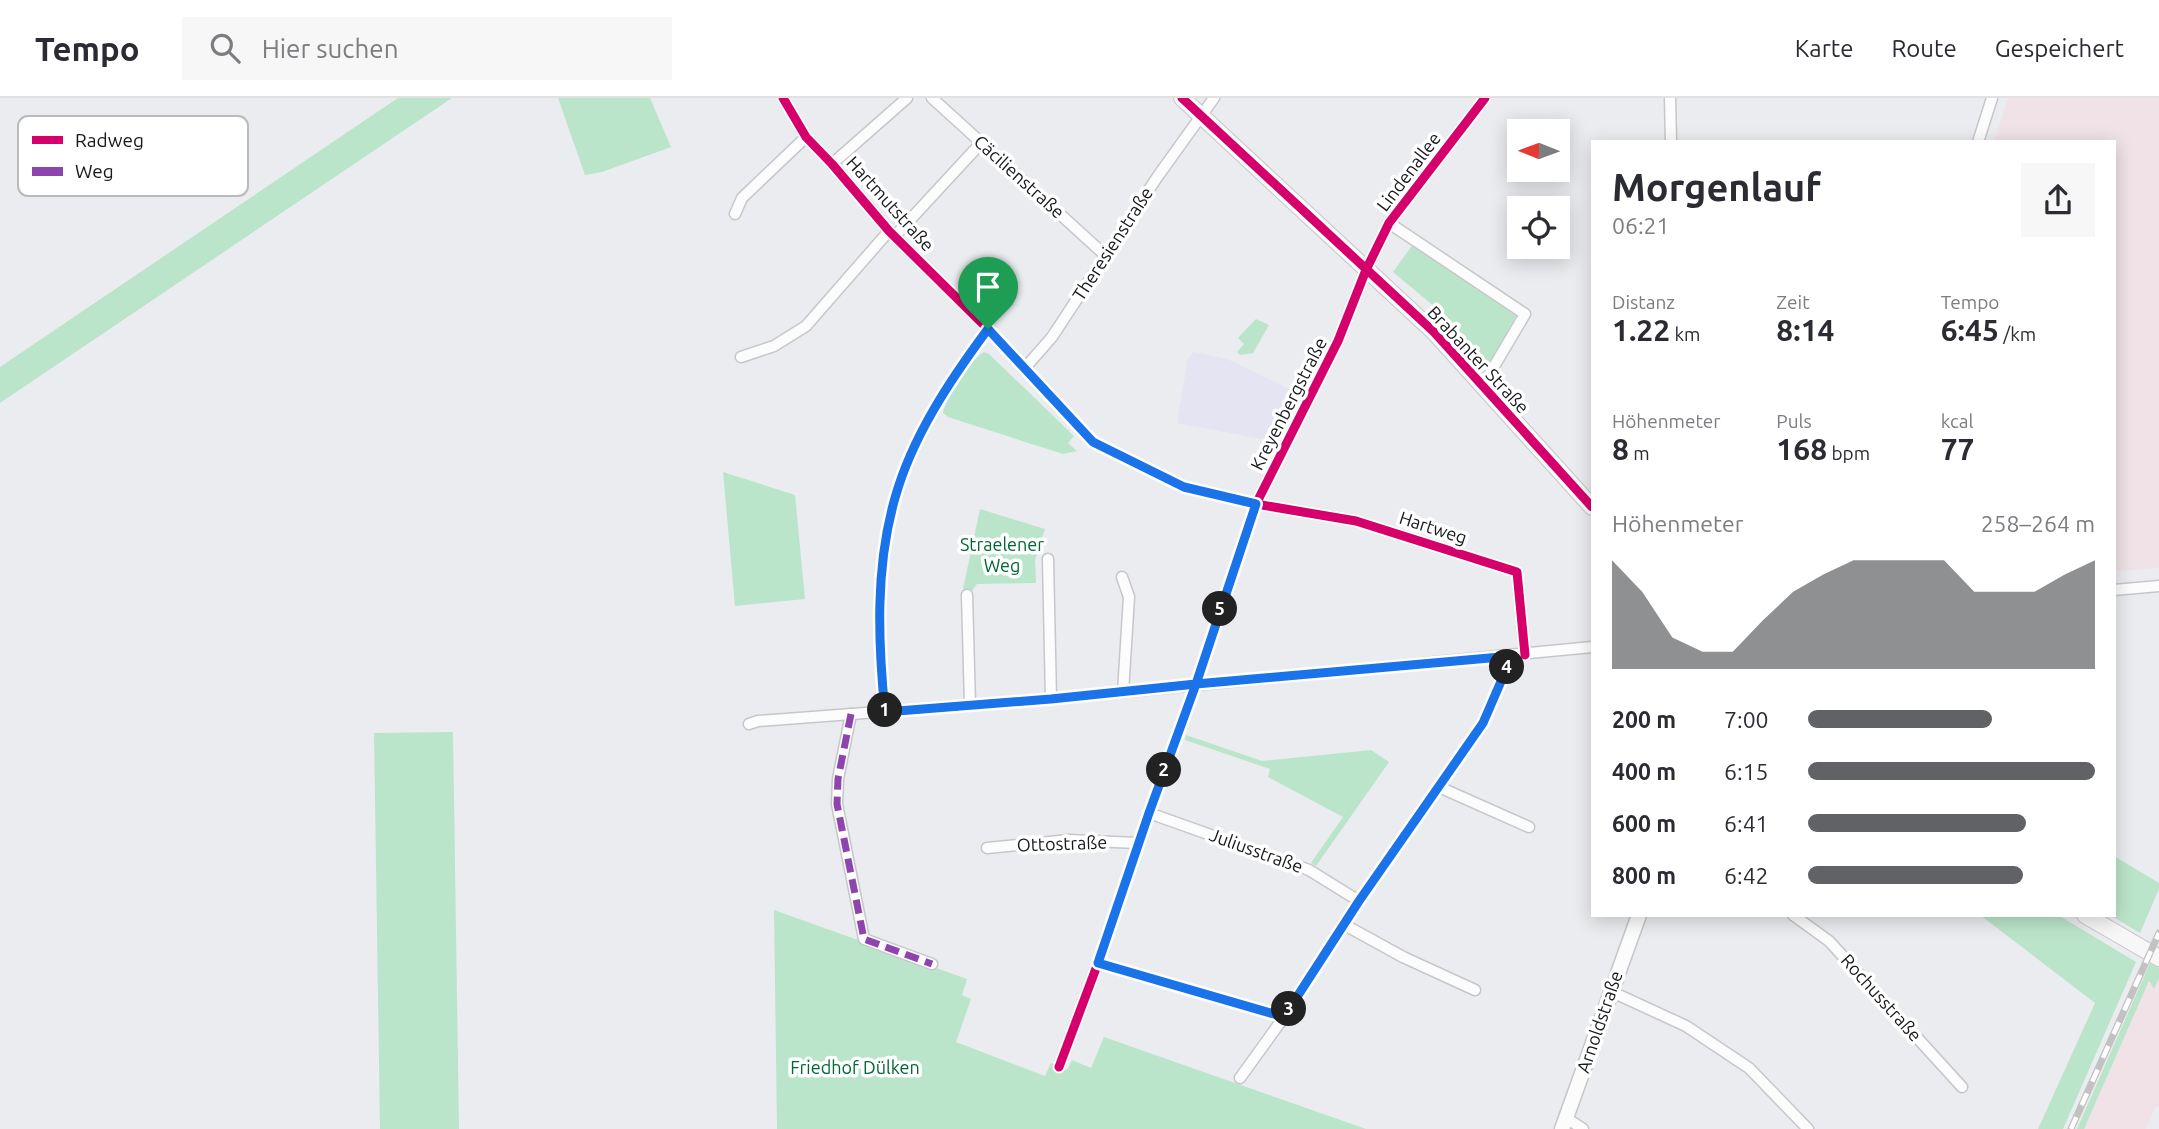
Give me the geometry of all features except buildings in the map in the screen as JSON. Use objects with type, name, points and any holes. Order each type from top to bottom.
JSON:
[{"type":"main road","name":"Brabanter Straße","points":[[1182,98],[1434,332],[1591,506]]},
{"type":"main road","points":[[2088,917],[2159,958]]},
{"type":"street","name":"Hartmutstraße","points":[[783,98],[806,137],[892,233],[988,329],[1093,442],[1184,487],[1256,504]]},
{"type":"street","name":"Hartmutstraße","points":[[832,163],[907,98]]},
{"type":"street","name":"Cäcilienstraße","points":[[932,98],[1106,256]]},
{"type":"street","name":"Theresienstraße","points":[[1024,369],[1052,337],[1158,176],[1214,98]]},
{"type":"street","name":"Lindenallee","points":[[1366,270],[1389,223],[1485,98]]},
{"type":"street","points":[[1670,98],[1671,140]]},
{"type":"street","points":[[1979,140],[1992,98]]},
{"type":"street","points":[[735,214],[742,198],[806,137]]},
{"type":"street","name":"Hartmutstraße","points":[[892,233],[981,142]]},
{"type":"street","name":"Brabanter Straße","points":[[1389,223],[1525,313],[1483,385]]},
{"type":"street","points":[[741,357],[774,346],[806,326],[892,233]]},
{"type":"street","name":"Kreyenbergstraße","points":[[1059,1067],[1196,684],[1256,504],[1338,341],[1366,270]]},
{"type":"street","points":[[885,712],[879,641],[881,586],[895,498],[911,456],[931,417],[962,364],[988,329]]},
{"type":"street","name":"Hartweg","points":[[1256,504],[1356,521],[1517,572],[1525,654]]},
{"type":"street","points":[[1048,559],[1051,699]]},
{"type":"street","points":[[1122,577],[1129,597],[1123,692]]},
{"type":"street","points":[[2116,590],[2159,586]]},
{"type":"street","points":[[967,596],[970,705]]},
{"type":"street","points":[[749,724],[758,720],[1051,699],[1591,647]]},
{"type":"street","points":[[1240,1078],[1483,723],[1512,656]]},
{"type":"street","points":[[851,714],[838,779],[837,804],[864,939],[932,964]]},
{"type":"street","points":[[1439,786],[1529,827]]},
{"type":"street","name":"Juliusstraße","points":[[1149,813],[1309,870],[1359,901]]},
{"type":"street","name":"Ottostraße","points":[[987,848],[1069,840],[1138,844]]},
{"type":"street","name":"Arnoldstraße","points":[[1564,1123],[1638,917]]},
{"type":"street","name":"Rochusstraße","points":[[1796,917],[1829,941],[1962,1087]]},
{"type":"street","points":[[1343,925],[1402,957],[1475,990]]},
{"type":"street","points":[[1098,963],[1284,1017]]},
{"type":"street","points":[[1610,991],[1686,1026],[1748,1068],[1808,1129]]},
{"type":"street","points":[[1564,1123],[1583,1129]]},
{"type":"shaded area","points":[[2008,98],[2159,98],[2159,568],[2116,571],[2116,140],[1995,140]]},
{"type":"shaded area","points":[[1193,352],[1227,359],[1300,394],[1277,442],[1177,423],[1188,359]]},
{"type":"shaded area","points":[[2159,978],[2159,1107],[2155,1107],[2146,1129],[2084,1129],[2150,980],[2154,988]]},
{"type":"green space","points":[[398,98],[452,98],[0,403],[0,367]]},
{"type":"green space","points":[[558,98],[650,98],[671,147],[602,172],[585,175]]},
{"type":"green space","points":[[1413,244],[1516,316],[1488,365],[1447,317],[1393,272]]},
{"type":"green space","points":[[1256,319],[1269,325],[1253,353],[1241,355],[1237,352],[1244,344],[1238,338]]},
{"type":"green space","points":[[984,352],[1074,436],[1068,443],[1077,451],[1063,454],[948,417],[943,413],[959,380]]},
{"type":"green space","points":[[723,472],[795,495],[805,599],[735,606]]},
{"type":"green space","name":"Straelener Weg","points":[[980,509],[1045,529],[1035,560],[1036,583],[977,584],[972,591],[963,589]]},
{"type":"green space","points":[[453,732],[459,1129],[380,1129],[374,733]]},
{"type":"green space","points":[[1186,735],[1262,761],[1371,750],[1389,762],[1316,866],[1311,863],[1343,817],[1268,777],[1270,769],[1185,740]]},
{"type":"green space","points":[[2116,857],[2159,883],[2159,889],[2140,933],[2113,917],[2116,917]]},
{"type":"green space","name":"Friedhof Dülken","points":[[774,910],[967,979],[962,995],[971,999],[956,1042],[1045,1076],[1051,1063],[1067,1070],[1072,1060],[1091,1068],[1104,1037],[1366,1129],[777,1129]]},
{"type":"green space","points":[[1983,917],[2061,917],[2136,962],[2063,1129],[2038,1129],[2095,1003]]},
{"type":"green space","points":[[2150,963],[2159,968],[2159,978],[2154,989],[2149,981],[2084,1129],[2077,1129]]},
{"type":"railway","points":[[2071,1129],[2159,933]]},
{"type":"marked path","points":[[851,714],[838,779],[837,804],[864,939],[932,964]]},
{"type":"cycle path","points":[[783,98],[806,137],[889,231],[988,329],[1093,441],[1184,487],[1256,504],[1356,521],[1517,572],[1525,655]]},
{"type":"cycle path","points":[[1182,98],[1434,332],[1591,506]]},
{"type":"cycle path","points":[[1059,1067],[1196,684],[1256,504],[1338,341],[1366,270],[1389,223],[1485,98]]},
{"type":"route","points":[[988,329],[962,364],[931,417],[911,456],[895,498],[881,575],[879,641],[885,712],[1196,684],[1098,963],[1284,1017],[1359,901],[1483,723],[1512,656],[1196,684],[1256,504],[1184,487],[1093,442],[988,329]]}]
